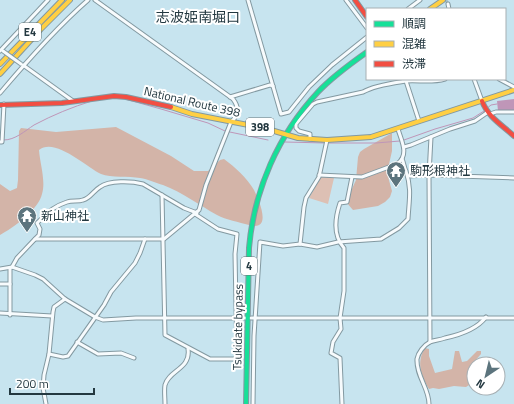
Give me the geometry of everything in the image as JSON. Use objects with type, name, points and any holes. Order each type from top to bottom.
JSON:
[{"type":"main road","name":"E4","points":[[0,64],[62,0]]},
{"type":"main road","name":"E4","points":[[0,74],[70,0]]},
{"type":"main road","points":[[354,0],[366,16]]},
{"type":"main road","points":[[431,8],[443,0]]},
{"type":"main road","name":"Tsukidate bypass","points":[[246,404],[249,263],[252,227],[258,196],[266,174],[286,134],[300,114],[318,92],[340,72],[366,53]]},
{"type":"main road","name":"National Route 398","points":[[2,104],[62,103],[114,96],[126,97],[162,104],[192,114],[264,128],[298,138],[326,143],[371,137],[514,89]]},
{"type":"main road","points":[[482,101],[488,112],[497,123],[514,136]]},
{"type":"street","points":[[48,0],[1,50],[74,101]]},
{"type":"street","points":[[0,93],[22,65],[88,0]]},
{"type":"street","points":[[35,239],[164,239],[199,210],[206,185],[231,122],[236,118],[238,109],[237,104],[230,97],[95,0]]},
{"type":"street","points":[[248,0],[281,114],[289,112],[309,87],[335,61],[366,38]]},
{"type":"street","points":[[346,0],[366,27]]},
{"type":"street","points":[[409,8],[420,0]]},
{"type":"street","points":[[448,4],[449,8]]},
{"type":"street","points":[[310,140],[310,134],[299,131],[296,128],[296,124],[313,104],[317,102],[363,92],[369,88],[406,81],[442,80]]},
{"type":"street","points":[[474,80],[482,101]]},
{"type":"street","points":[[500,80],[514,89]]},
{"type":"street","points":[[406,81],[420,121]]},
{"type":"street","points":[[230,97],[270,85],[273,86]]},
{"type":"street","points":[[1,142],[2,104]]},
{"type":"street","points":[[404,147],[411,146],[450,128],[475,120],[488,112],[514,112]]},
{"type":"street","points":[[320,175],[362,177],[397,164],[402,159],[404,152],[404,147],[398,129]]},
{"type":"street","points":[[430,342],[429,175],[431,137]]},
{"type":"street","points":[[300,244],[305,203],[320,175],[326,143]]},
{"type":"street","points":[[253,404],[254,336],[260,242],[283,246],[300,244],[316,247],[338,242],[381,239],[392,234],[408,219],[410,200],[408,176],[402,159]]},
{"type":"street","points":[[408,176],[429,175],[514,178]]},
{"type":"street","points":[[342,404],[340,358],[331,353],[333,342],[340,329],[344,291],[344,248],[338,242],[336,222],[340,203],[347,202],[352,177]]},
{"type":"street","points":[[10,315],[11,267],[40,235],[40,229],[37,223],[52,208],[69,201],[89,198],[100,186],[118,182],[136,182],[151,188],[184,208],[196,213],[218,229],[237,234],[234,254],[237,359],[210,359],[165,335],[162,195]]},
{"type":"street","points":[[49,354],[63,357],[68,356],[111,292],[135,263],[145,239]]},
{"type":"street","points":[[0,269],[11,267],[35,275],[43,279],[65,299],[95,317],[108,321],[136,318],[245,318]]},
{"type":"street","points":[[0,284],[10,284]]},
{"type":"street","points":[[46,404],[43,388],[45,369],[49,354],[52,316],[54,307],[65,299]]},
{"type":"street","points":[[0,313],[10,315],[52,316]]},
{"type":"street","points":[[429,404],[428,392],[420,377],[417,358],[421,350],[430,342],[453,336],[482,323],[486,317]]},
{"type":"street","points":[[251,318],[514,318]]},
{"type":"street","points":[[77,342],[98,354],[120,353],[134,358]]},
{"type":"street","points":[[165,404],[165,384],[172,375],[184,365],[188,355],[188,348]]},
{"type":"shaded area","points":[[514,99],[514,110],[498,111],[497,101]]},
{"type":"shaded area","points":[[116,127],[171,156],[194,171],[208,171],[220,160],[224,159],[248,181],[254,190],[261,207],[261,224],[256,226],[249,225],[224,218],[177,191],[163,185],[136,177],[110,176],[101,174],[62,150],[53,147],[46,147],[39,150],[43,184],[40,200],[25,218],[0,235],[0,184],[10,191],[17,188],[19,131],[21,128],[56,132]]},
{"type":"shaded area","points":[[392,133],[392,151],[387,173],[392,191],[390,197],[378,206],[353,210],[346,202],[356,180],[358,157],[360,152]]},
{"type":"shaded area","points":[[321,176],[334,178],[328,204],[309,198]]},
{"type":"shaded area","points":[[425,348],[429,349],[429,356],[435,373],[452,369],[455,351],[459,351],[462,362],[466,361],[466,387],[454,386],[429,389],[422,374],[420,364],[422,353]]},
{"type":"shaded area","points":[[477,351],[481,351],[479,356],[472,356]]},
{"type":"waterway","points":[[125,99],[208,123],[225,131],[268,140]]},
{"type":"waterway","points":[[4,140],[16,137],[34,125],[55,115],[92,101]]},
{"type":"waterway","points":[[486,109],[491,105],[497,104]]},
{"type":"waterway","points":[[404,140],[473,118],[484,111]]},
{"type":"waterway","points":[[328,143],[376,143],[400,141]]},
{"type":"waterway","points":[[285,142],[325,143]]},
{"type":"tunnel","points":[[446,0],[448,4]]},
{"type":"traffic: fast","points":[[246,404],[249,248],[256,205],[262,184],[280,145],[291,126],[304,109],[329,81],[366,53]]},
{"type":"traffic: slow","points":[[0,64],[62,0]]},
{"type":"traffic: slow","points":[[0,74],[70,0]]},
{"type":"traffic: slow","points":[[431,8],[443,0]]},
{"type":"traffic: slow","points":[[171,107],[192,114],[264,128],[298,138],[327,140],[371,137],[514,90]]},
{"type":"traffic: jam","points":[[355,0],[366,16]]},
{"type":"traffic: jam","points":[[0,105],[62,103],[114,96],[126,97],[171,107]]},
{"type":"traffic: jam","points":[[482,101],[488,112],[514,136]]},
{"type":"place","name":"駒形根神社","points":[[396,188]]},
{"type":"place","name":"新山神社","points":[[27,233]]},
{"type":"district","name":"志波姫南堀口","points":[[198,17]]}]
